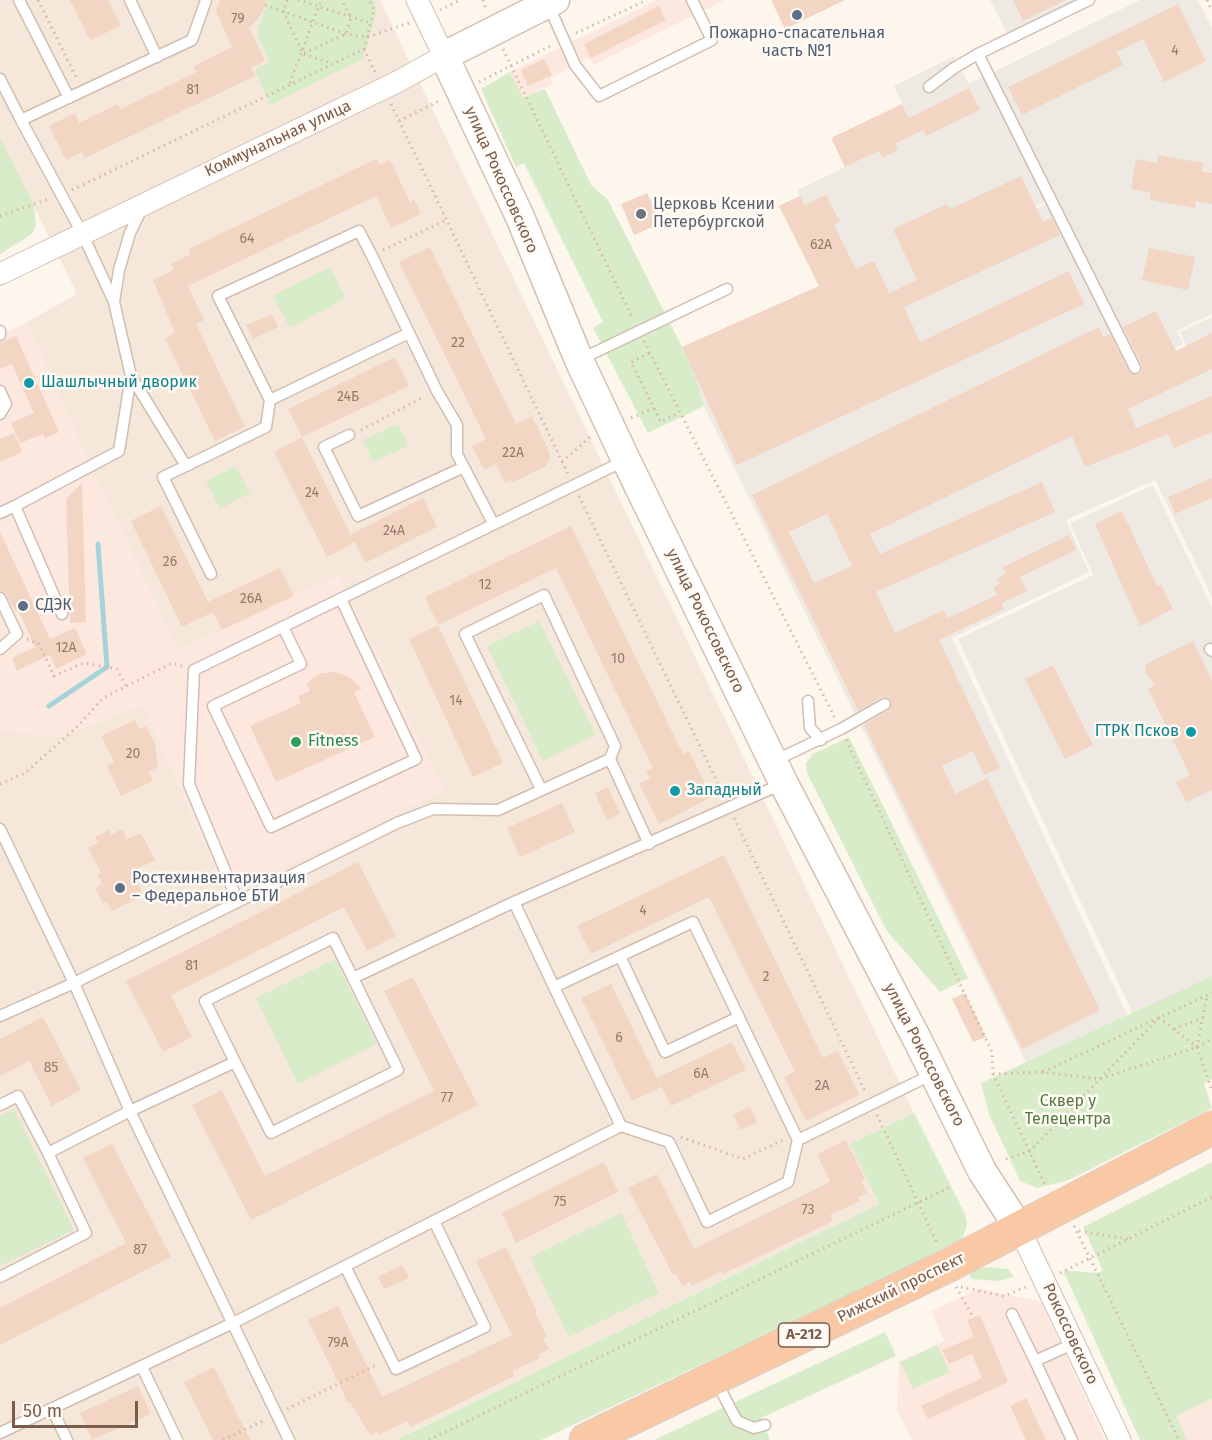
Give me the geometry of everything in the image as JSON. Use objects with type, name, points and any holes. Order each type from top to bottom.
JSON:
[{"type":"highway","name":"Рижский проспект","points":[[586,1440],[947,1266],[1019,1228],[1069,1220],[1212,1128]]},
{"type":"main road","name":"Коммунальная улица","points":[[444,56],[551,2]]},
{"type":"main road","name":"улица Рокоссовского","points":[[444,56],[520,217],[579,360],[778,772],[934,1073],[982,1171],[1019,1228]]},
{"type":"street","name":"улица Рокоссовского","points":[[421,9],[444,56]]},
{"type":"street","name":"Коммунальная улица","points":[[0,274],[145,202],[386,94],[444,56]]},
{"type":"street","name":"Рокоссовского","points":[[1019,1228],[1076,1343],[1120,1440]]},
{"type":"lane","points":[[19,0],[69,98]]},
{"type":"lane","points":[[130,0],[157,57]]},
{"type":"lane","points":[[21,120],[192,40],[206,0]]},
{"type":"lane","points":[[551,2],[575,65],[599,96],[712,40],[692,0]]},
{"type":"lane","points":[[929,87],[978,54],[1089,0]]},
{"type":"lane","points":[[978,54],[1135,368]]},
{"type":"lane","points":[[0,79],[60,196],[82,233],[114,302],[131,376],[186,465]]},
{"type":"lane","points":[[114,302],[119,270],[130,233],[145,202]]},
{"type":"lane","points":[[211,574],[163,477],[266,427],[270,400],[218,296],[359,231],[437,391],[457,425],[457,454],[493,523]]},
{"type":"lane","points":[[579,360],[727,289]]},
{"type":"lane","points":[[270,400],[409,333]]},
{"type":"lane","points":[[0,513],[119,451],[131,376]]},
{"type":"lane","points":[[0,390],[6,404],[0,414]]},
{"type":"lane","points":[[349,435],[324,447],[358,516],[464,467]]},
{"type":"lane","points":[[238,902],[189,784],[194,670],[626,460]]},
{"type":"lane","points":[[15,506],[62,614]]},
{"type":"lane","points":[[0,1017],[74,983],[397,823],[433,809],[498,810],[610,759],[615,746],[543,595],[465,634],[541,789]]},
{"type":"lane","points":[[0,598],[17,634],[0,649]]},
{"type":"lane","points":[[283,627],[301,664],[213,706],[271,827],[416,759],[341,599]]},
{"type":"lane","points":[[808,701],[810,728],[821,740]]},
{"type":"lane","points":[[353,978],[514,902],[729,808],[821,740],[885,704]]},
{"type":"lane","points":[[610,759],[649,844]]},
{"type":"lane","points":[[0,829],[74,983],[130,1111],[235,1322],[289,1440]]},
{"type":"lane","points":[[514,902],[621,1126]]},
{"type":"lane","points":[[0,1434],[235,1322],[621,1126],[669,1142],[707,1222],[788,1182],[796,1137],[693,922],[554,987]]},
{"type":"lane","points":[[333,939],[398,1070],[271,1133],[235,1062],[205,1001],[333,939]]},
{"type":"lane","points":[[620,956],[665,1052],[739,1017]]},
{"type":"lane","points":[[48,1153],[130,1111],[235,1062]]},
{"type":"lane","points":[[796,1137],[934,1073]]},
{"type":"lane","points":[[0,1105],[18,1096],[86,1233],[0,1277]]},
{"type":"lane","points":[[345,1266],[396,1369],[485,1327],[434,1221]]},
{"type":"lane","points":[[1012,1314],[1072,1440]]},
{"type":"lane","points":[[1035,1361],[1076,1343]]},
{"type":"lane","points":[[142,1367],[177,1440]]},
{"type":"lane","points":[[714,1378],[737,1421],[754,1428],[765,1425]]},
{"type":"lane","points":[[52,1409],[67,1440]]},
{"type":"path","points":[[38,0],[84,92]]},
{"type":"path","points":[[287,0],[283,11],[303,54],[333,63]]},
{"type":"path","points":[[298,0],[371,23]]},
{"type":"path","points":[[289,84],[303,54],[321,0]]},
{"type":"path","points":[[303,54],[346,34],[351,18],[342,0]]},
{"type":"path","points":[[369,0],[374,10],[364,49],[973,1317]]},
{"type":"path","points":[[265,5],[346,34],[367,37],[421,9],[460,0]]},
{"type":"path","points":[[399,121],[647,0]]},
{"type":"path","points":[[1207,0],[1212,11]]},
{"type":"path","points":[[494,30],[678,413],[841,729],[992,1052],[993,1074],[1030,1151],[1091,1260],[1179,1440]]},
{"type":"path","points":[[0,216],[60,196],[364,49]]},
{"type":"path","points":[[372,256],[447,220]]},
{"type":"path","points":[[649,353],[631,362],[661,422],[678,413]]},
{"type":"path","points":[[349,435],[437,391]]},
{"type":"path","points":[[17,634],[39,644],[54,676],[84,663],[100,665],[117,669],[126,686]]},
{"type":"path","points":[[0,784],[25,773],[78,726],[103,698],[172,663],[194,670]]},
{"type":"path","points":[[1041,1072],[1212,993]]},
{"type":"path","points":[[1207,996],[1197,1047],[1212,1090]]},
{"type":"path","points":[[1159,1018],[1197,1047]]},
{"type":"path","points":[[1006,1159],[1030,1151],[1159,1018]]},
{"type":"path","points":[[1174,1029],[1203,1018]]},
{"type":"path","points":[[993,1074],[1041,1072],[1100,1079],[1197,1047],[1212,1039]]},
{"type":"path","points":[[680,1137],[743,1159],[796,1137]]},
{"type":"path","points":[[429,1440],[950,1187]]},
{"type":"path","points":[[1091,1260],[1212,1197]]},
{"type":"path","points":[[1069,1220],[1131,1239]]},
{"type":"path","points":[[223,1440],[390,1357]]},
{"type":"shaded area","points":[[0,0],[380,0],[914,1113],[850,1144],[879,1204],[395,1440],[0,1440],[0,730],[61,737],[143,704],[226,894],[339,576],[178,650],[90,465],[27,322],[77,294],[0,137]]},
{"type":"shaded area","points":[[657,0],[725,0],[593,65],[589,58],[550,78],[553,84],[523,97],[510,72]]},
{"type":"shaded area","points":[[990,0],[1075,0],[1007,33]]},
{"type":"shaded area","points":[[1140,0],[1198,0],[1212,28],[1212,314],[1176,331],[1183,344],[1139,366],[1056,197],[963,241],[1049,203],[1133,371],[1186,346],[1180,332],[1212,317],[1212,597],[1155,480],[1066,520],[1089,572],[952,638],[1128,1017],[1027,1065],[704,406],[697,381],[682,347],[819,286],[779,206],[800,196],[797,190],[879,151],[883,157],[897,150],[895,144],[916,133],[894,86],[954,56],[969,84]]},
{"type":"shaded area","points":[[27,322],[90,465],[178,650],[339,576],[445,790],[226,895],[143,704],[61,737],[0,730],[0,335]]},
{"type":"shaded area","points":[[1153,485],[1212,607],[1212,976],[1133,1014],[958,639],[1093,575],[1070,523]]},
{"type":"shaded area","points":[[979,1289],[1041,1302],[1105,1440],[912,1440],[897,1409],[899,1362],[944,1341],[931,1311]]},
{"type":"shaded area","points":[[1212,1399],[1212,1440],[1187,1440],[1175,1416]]},
{"type":"green space","points":[[268,0],[373,0],[377,10],[363,59],[270,105],[255,70],[269,62],[257,33]]},
{"type":"green space","points":[[510,72],[523,97],[545,89],[591,185],[608,200],[697,381],[704,406],[648,433],[593,328],[603,322],[524,163],[516,167],[481,89]]},
{"type":"green space","points":[[0,137],[34,205],[36,227],[32,234],[0,254]]},
{"type":"green space","points":[[330,267],[346,298],[290,328],[273,296]]},
{"type":"green space","points":[[398,424],[408,446],[373,462],[363,440]]},
{"type":"green space","points":[[235,466],[250,493],[220,509],[206,481]]},
{"type":"green space","points":[[539,621],[596,735],[543,761],[487,646]]},
{"type":"green space","points":[[849,737],[968,978],[940,992],[887,931],[807,773],[806,763],[813,754]]},
{"type":"green space","points":[[335,959],[377,1044],[298,1084],[256,998]]},
{"type":"green space","name":"Сквер у Телецентра","points":[[1212,976],[1212,1079],[1204,1083],[1212,1108],[1069,1180],[1037,1188],[1020,1181],[989,1114],[981,1083]]},
{"type":"green space","points":[[14,1109],[74,1230],[0,1266],[0,1116]]},
{"type":"green space","points":[[914,1113],[965,1214],[967,1225],[962,1239],[541,1440],[396,1440],[879,1204],[850,1144]]},
{"type":"green space","points":[[1212,1162],[1212,1399],[1176,1416],[1187,1440],[1140,1440],[1063,1270],[1097,1273],[1103,1271],[1083,1227]]},
{"type":"green space","points":[[621,1213],[659,1293],[569,1337],[530,1257]]},
{"type":"green space","points":[[989,1267],[1008,1269],[1014,1277],[997,1281],[972,1279],[969,1273],[975,1269]]},
{"type":"green space","points":[[885,1332],[896,1356],[761,1418],[770,1440],[654,1440]]},
{"type":"green space","points":[[937,1345],[950,1372],[913,1389],[900,1362]]},
{"type":"building","points":[[70,0],[108,0],[121,26],[90,40]]},
{"type":"building","points":[[220,0],[267,0],[260,16],[249,28],[265,61],[251,68],[255,76],[85,158],[82,152],[66,160],[49,126],[75,113],[79,123],[118,104],[121,109],[196,72],[194,66],[232,47],[216,11]]},
{"type":"building","name":"Пожарно-спасательная часть №1","points":[[771,0],[845,0],[785,29]]},
{"type":"building","points":[[1013,0],[1066,0],[1023,21]]},
{"type":"building","points":[[1178,4],[1206,61],[1164,82],[1143,39],[1117,52],[1123,65],[1022,115],[1008,87]]},
{"type":"building","points":[[659,6],[666,20],[591,58],[584,44]]},
{"type":"building","points":[[544,59],[552,75],[528,86],[521,70]]},
{"type":"building","points":[[969,88],[980,110],[926,136],[923,130],[895,144],[898,150],[883,158],[879,151],[845,167],[831,138],[902,104],[909,118]]},
{"type":"building","points":[[1158,155],[1203,163],[1202,171],[1212,173],[1212,204],[1196,201],[1195,208],[1150,200],[1151,193],[1131,189],[1136,159],[1157,163]]},
{"type":"building","points":[[376,159],[379,165],[390,160],[410,202],[414,200],[421,214],[391,228],[376,196],[188,286],[204,320],[196,324],[245,427],[215,441],[165,338],[175,333],[153,280],[174,270],[171,264],[191,254],[189,249]]},
{"type":"building","points":[[1021,176],[1043,222],[1052,218],[1060,235],[904,307],[920,342],[1069,271],[1084,304],[737,465],[682,347],[819,286],[779,206],[800,196],[804,205],[826,195],[840,222],[834,225],[856,269],[874,261],[889,293],[917,280],[893,229],[947,204],[950,209]]},
{"type":"building","name":"Церковь Ксении Петербургской","points":[[647,193],[661,223],[634,235],[621,204]]},
{"type":"building","points":[[430,247],[516,424],[532,416],[548,449],[550,458],[546,466],[512,483],[510,480],[505,483],[496,464],[484,470],[472,446],[486,439],[399,262]]},
{"type":"building","points":[[1149,248],[1195,257],[1188,290],[1142,280]]},
{"type":"building","points":[[1156,311],[1176,351],[1212,333],[1212,369],[1128,409],[1136,428],[1212,396],[1212,432],[1174,448],[1168,434],[1085,467],[1072,436],[870,534],[880,554],[1042,482],[1055,512],[876,592],[895,633],[944,610],[948,618],[997,595],[993,587],[1000,584],[997,578],[1006,573],[1003,567],[1069,535],[1076,550],[1020,577],[1027,591],[1001,603],[1004,609],[939,640],[1000,768],[984,775],[973,751],[942,766],[955,794],[987,778],[1100,1010],[1022,1049],[864,725],[889,710],[892,701],[888,697],[882,697],[858,711],[752,495],[1099,327],[1103,337],[1110,334],[1129,372],[1138,375],[1142,372],[1142,365],[1123,327]],"holes":[[[827,514],[852,566],[814,583],[789,532]]]},
{"type":"building","points":[[272,314],[278,327],[253,339],[246,325]]},
{"type":"building","points":[[16,336],[59,432],[45,438],[43,434],[20,443],[11,423],[34,413],[12,364],[0,369],[0,343]]},
{"type":"building","points":[[395,357],[409,386],[302,437],[288,409]]},
{"type":"building","points":[[14,433],[22,452],[0,462],[0,439]]},
{"type":"building","points":[[302,437],[352,537],[351,534],[423,498],[437,527],[365,563],[355,542],[327,557],[274,452]]},
{"type":"building","points":[[1212,478],[1212,498],[1175,514],[1168,497]]},
{"type":"building","points":[[82,483],[86,622],[70,623],[66,499]]},
{"type":"building","points":[[161,506],[208,602],[280,568],[294,596],[222,630],[213,612],[182,627],[131,521]]},
{"type":"building","points":[[1122,511],[1157,586],[1161,584],[1173,609],[1140,626],[1095,524]]},
{"type":"building","points":[[571,526],[683,754],[689,751],[712,797],[659,824],[639,784],[650,778],[646,772],[653,768],[556,568],[438,625],[425,597]]},
{"type":"building","points":[[0,532],[50,639],[75,628],[87,654],[56,669],[50,655],[17,671],[12,658],[35,647],[18,610],[15,611],[6,594],[0,591]]},
{"type":"building","points":[[438,625],[503,763],[473,777],[409,639]]},
{"type":"building","name":"ГТРК Псков","points":[[1193,641],[1212,681],[1212,790],[1186,802],[1176,782],[1190,775],[1148,689],[1155,685],[1145,672],[1146,664]]},
{"type":"building","points":[[1053,665],[1093,745],[1065,759],[1025,679]]},
{"type":"building","points":[[335,672],[349,677],[362,689],[354,692],[375,737],[276,782],[250,726],[301,703],[298,696],[310,691],[307,684],[313,678],[322,673]]},
{"type":"building","points":[[135,720],[139,729],[146,726],[155,745],[158,766],[149,772],[153,781],[121,796],[107,766],[114,762],[101,736]]},
{"type":"building","points":[[608,787],[620,814],[607,820],[595,793]]},
{"type":"building","points":[[562,803],[575,832],[520,857],[507,828]]},
{"type":"building","points":[[122,829],[127,839],[141,833],[155,860],[132,871],[144,895],[112,911],[107,902],[103,904],[95,888],[102,884],[97,874],[101,873],[88,848],[98,842],[95,837],[109,830],[111,835]]},
{"type":"building","points":[[724,855],[823,1058],[838,1051],[859,1095],[806,1121],[784,1077],[795,1072],[709,897],[591,954],[577,926]]},
{"type":"building","points":[[358,862],[396,936],[367,951],[344,907],[171,995],[192,1037],[163,1052],[126,981]]},
{"type":"building","points":[[413,977],[478,1105],[251,1220],[192,1105],[222,1090],[265,1176],[434,1091],[384,991]]},
{"type":"building","points":[[611,984],[661,1087],[632,1101],[581,998]]},
{"type":"building","points":[[965,993],[986,1037],[973,1042],[952,999]]},
{"type":"building","points":[[43,1017],[81,1090],[52,1106],[29,1061],[0,1076],[0,1039]]},
{"type":"building","points":[[732,1042],[746,1070],[671,1106],[657,1078]]},
{"type":"building","points":[[750,1107],[757,1122],[740,1130],[733,1115]]},
{"type":"building","points":[[846,1140],[865,1179],[861,1181],[867,1193],[858,1197],[860,1201],[830,1215],[833,1221],[723,1274],[722,1271],[692,1286],[690,1282],[682,1286],[676,1274],[673,1275],[628,1188],[657,1174],[694,1249],[830,1182],[817,1154]]},
{"type":"building","points":[[112,1144],[171,1257],[0,1345],[0,1308],[126,1243],[83,1158]]},
{"type":"building","points":[[604,1162],[618,1192],[516,1243],[502,1213]]},
{"type":"building","points":[[506,1247],[537,1312],[535,1313],[547,1336],[543,1338],[549,1349],[538,1355],[540,1358],[513,1371],[514,1376],[448,1409],[410,1427],[408,1421],[380,1434],[378,1431],[370,1435],[350,1402],[348,1403],[308,1320],[338,1306],[382,1397],[512,1335],[476,1261]]},
{"type":"building","points":[[402,1265],[409,1278],[384,1289],[378,1277]]},
{"type":"building","points":[[980,1315],[1008,1382],[928,1419],[921,1406],[982,1378],[972,1354],[949,1364],[942,1350],[974,1337],[967,1320]]},
{"type":"building","points":[[214,1367],[250,1440],[213,1440],[184,1382]]},
{"type":"building","points":[[138,1386],[151,1414],[92,1440],[80,1413]]},
{"type":"building","points":[[1026,1398],[1046,1440],[1026,1440],[1010,1406]]},
{"type":"waterway","points":[[49,706],[107,667],[98,544]]},
{"type":"place","name":"Пожарно-спасательная часть №1","points":[[797,15]]},
{"type":"place","name":"Церковь Ксении Петербургской","points":[[641,214]]},
{"type":"place","name":"Шашлычный дворик","points":[[29,383]]},
{"type":"place","name":"СДЭК","points":[[23,606]]},
{"type":"place","name":"ГТРК Псков","points":[[1191,732]]},
{"type":"place","name":"Fitness","points":[[296,742]]},
{"type":"place","name":"Западный","points":[[675,791]]},
{"type":"place","name":"Ростехинвентаризация – Федеральное БТИ","points":[[120,888]]}]
